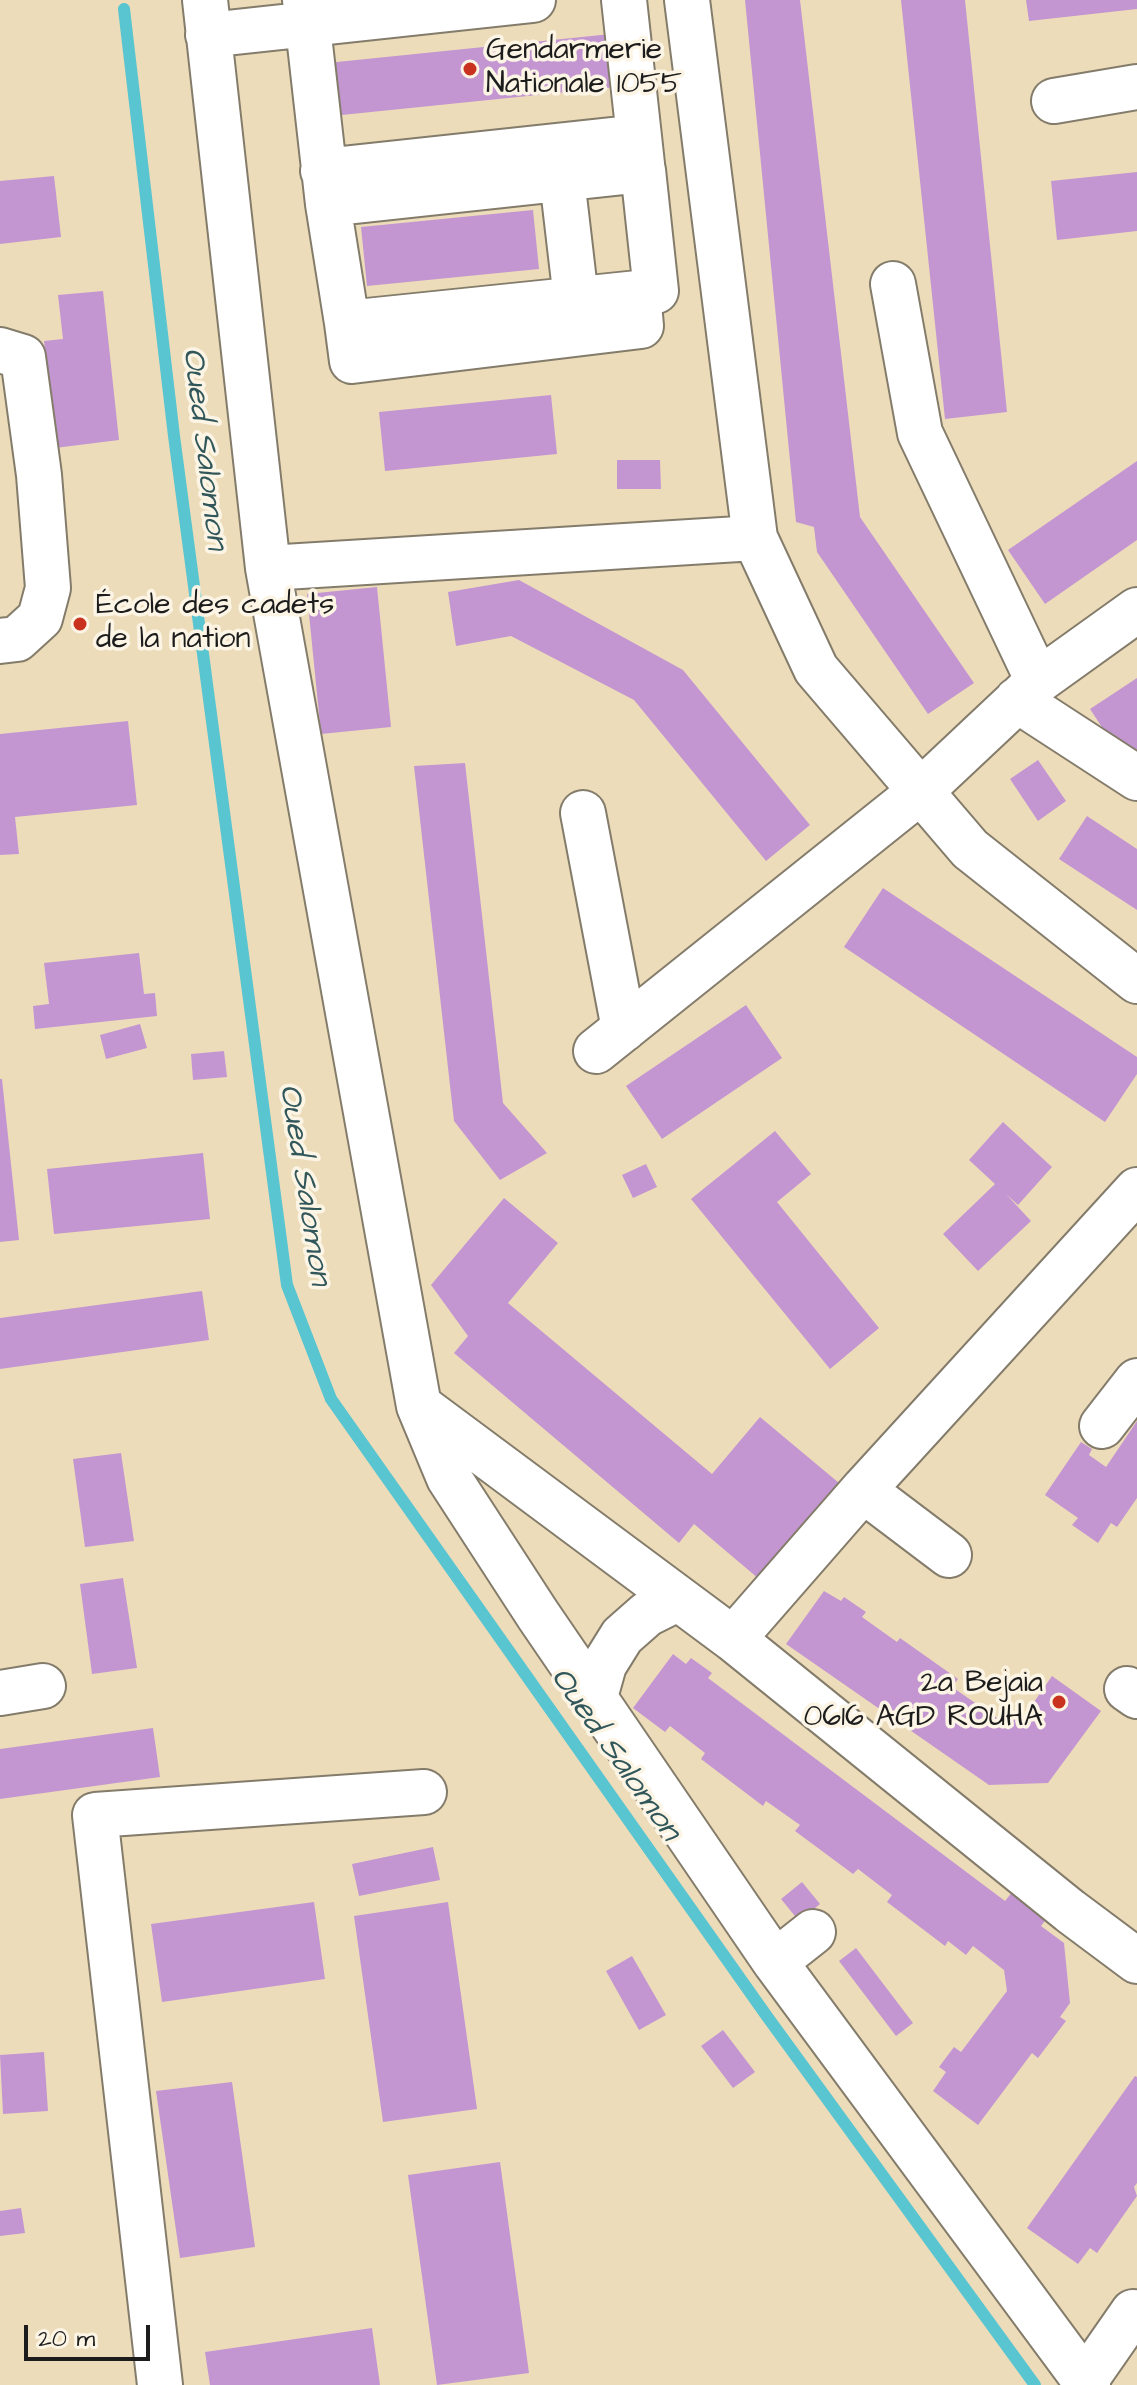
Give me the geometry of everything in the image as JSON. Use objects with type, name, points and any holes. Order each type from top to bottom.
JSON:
[{"type":"street","points":[[533,0],[306,12],[203,12],[268,568],[419,1406],[449,1478],[775,1962],[1086,2383],[1133,2312]]},
{"type":"street","points":[[347,323],[656,291],[624,0]]},
{"type":"street","points":[[687,0],[755,538],[816,669],[970,849],[1137,981]]},
{"type":"street","points":[[306,12],[326,188],[352,361],[641,326],[638,293]]},
{"type":"street","points":[[1054,101],[1137,87]]},
{"type":"street","points":[[326,188],[641,154]]},
{"type":"street","points":[[326,188],[562,179],[641,154]]},
{"type":"street","points":[[562,179],[576,299]]},
{"type":"street","points":[[893,284],[920,433],[1028,691],[1137,778]]},
{"type":"street","points":[[0,350],[23,357],[39,475],[48,588],[40,618],[17,639],[0,641]]},
{"type":"street","points":[[268,568],[755,538]]},
{"type":"street","points":[[583,813],[610,1040],[921,791],[1028,691],[1137,610]]},
{"type":"street","points":[[733,1639],[863,1490],[1137,1190]]},
{"type":"street","points":[[1102,1426],[1137,1381]]},
{"type":"street","points":[[419,1406],[733,1639],[1057,1901],[1137,1961]]},
{"type":"street","points":[[863,1490],[949,1555]]},
{"type":"street","points":[[595,1697],[604,1665],[622,1636],[647,1614],[677,1599]]},
{"type":"street","points":[[0,1693],[43,1686]]},
{"type":"street","points":[[160,2385],[95,1815],[424,1792]]},
{"type":"street","points":[[775,1962],[813,1932]]},
{"type":"building","points":[[745,0],[800,0],[860,517],[974,683],[928,714],[817,552],[814,527],[796,522]]},
{"type":"building","points":[[901,0],[965,0],[1007,412],[945,419]]},
{"type":"building","points":[[1026,0],[1137,0],[1137,9],[1029,21]]},
{"type":"building","points":[[611,34],[616,87],[332,116],[327,63]]},
{"type":"building","points":[[1137,172],[1137,231],[1057,240],[1051,181]]},
{"type":"building","points":[[54,176],[61,237],[0,244],[0,181]]},
{"type":"building","points":[[533,210],[539,269],[367,286],[361,227]]},
{"type":"building","points":[[103,291],[119,440],[55,448],[44,341],[63,339],[58,295]]},
{"type":"building","points":[[551,395],[557,454],[385,471],[379,412]]},
{"type":"building","points":[[617,460],[660,460],[661,489],[617,489]]},
{"type":"building","points":[[1137,461],[1137,540],[1045,604],[1008,550]]},
{"type":"building","points":[[519,580],[683,670],[810,825],[766,861],[634,700],[511,636],[456,646],[448,592]]},
{"type":"building","points":[[377,587],[391,727],[321,734],[307,594]]},
{"type":"building","points":[[1137,678],[1137,749],[1123,759],[1090,709]]},
{"type":"building","points":[[128,721],[137,805],[15,817],[19,854],[0,855],[0,734]]},
{"type":"building","points":[[1038,760],[1066,801],[1038,821],[1010,779]]},
{"type":"building","points":[[465,763],[503,1103],[547,1153],[500,1180],[454,1121],[414,766]]},
{"type":"building","points":[[1087,816],[1137,849],[1137,910],[1059,859]]},
{"type":"building","points":[[883,888],[1137,1057],[1137,1074],[1105,1122],[844,947]]},
{"type":"building","points":[[139,953],[144,994],[155,993],[157,1016],[35,1029],[33,1006],[49,1004],[44,963]]},
{"type":"building","points":[[746,1005],[782,1058],[662,1139],[626,1086]]},
{"type":"building","points":[[140,1024],[147,1048],[106,1059],[100,1035]]},
{"type":"building","points":[[224,1051],[227,1077],[193,1080],[191,1054]]},
{"type":"building","points":[[0,1079],[19,1240],[0,1242]]},
{"type":"building","points":[[1003,1122],[1052,1167],[1018,1205],[1006,1194],[1031,1221],[978,1271],[943,1234],[995,1184],[969,1160]]},
{"type":"building","points":[[775,1131],[811,1174],[777,1202],[879,1328],[830,1369],[691,1199]]},
{"type":"building","points":[[203,1153],[210,1219],[54,1234],[47,1169]]},
{"type":"building","points":[[646,1164],[657,1187],[633,1198],[622,1175]]},
{"type":"building","points":[[504,1198],[558,1243],[508,1303],[712,1474],[760,1417],[839,1483],[759,1579],[694,1524],[679,1543],[454,1353],[468,1336],[431,1285]]},
{"type":"building","points":[[202,1291],[209,1340],[0,1369],[0,1318]]},
{"type":"building","points":[[1137,1421],[1137,1498],[1117,1527],[1111,1523],[1098,1543],[1072,1525],[1078,1518],[1045,1495],[1081,1442],[1092,1449],[1089,1455],[1106,1467]]},
{"type":"building","points":[[121,1453],[134,1541],[85,1547],[73,1459]]},
{"type":"building","points":[[123,1578],[137,1668],[92,1674],[80,1584]]},
{"type":"building","points":[[824,1591],[841,1601],[844,1597],[866,1612],[862,1617],[897,1642],[900,1638],[958,1679],[952,1687],[997,1718],[1023,1718],[1052,1676],[1101,1711],[1048,1783],[989,1785],[786,1644]]},
{"type":"building","points":[[673,1654],[686,1664],[691,1658],[712,1673],[708,1678],[1005,1901],[1013,1891],[1048,1917],[1041,1926],[1064,1943],[1070,2003],[1060,2017],[1066,2021],[1038,2058],[1032,2053],[978,2125],[933,2091],[946,2072],[939,2067],[954,2047],[961,2052],[1007,1991],[1004,1970],[973,1946],[966,1955],[948,1941],[945,1946],[887,1902],[892,1895],[858,1869],[853,1874],[795,1831],[800,1825],[766,1801],[763,1806],[701,1759],[705,1753],[670,1726],[665,1732],[633,1708]]},
{"type":"building","points":[[153,1728],[160,1777],[0,1799],[0,1749]]},
{"type":"building","points":[[433,1847],[440,1880],[359,1896],[352,1864]]},
{"type":"building","points":[[802,1882],[820,1904],[799,1921],[781,1899]]},
{"type":"building","points":[[314,1902],[325,1979],[162,2002],[151,1924]]},
{"type":"building","points":[[448,1902],[477,2109],[383,2122],[354,1916]]},
{"type":"building","points":[[856,1948],[913,2023],[896,2036],[839,1961]]},
{"type":"building","points":[[632,1956],[666,2015],[639,2030],[606,1971]]},
{"type":"building","points":[[723,2030],[755,2072],[733,2088],[701,2046]]},
{"type":"building","points":[[44,2052],[48,2111],[3,2114],[0,2055]]},
{"type":"building","points":[[1135,2076],[1137,2183],[1134,2187],[1137,2196],[1097,2253],[1090,2248],[1078,2264],[1027,2228]]},
{"type":"building","points":[[232,2082],[255,2247],[180,2258],[156,2091]]},
{"type":"building","points":[[500,2162],[529,2373],[437,2385],[408,2175]]},
{"type":"building","points":[[21,2208],[25,2233],[0,2236],[0,2211]]},
{"type":"building","points":[[372,2328],[380,2385],[210,2385],[205,2352]]},
{"type":"waterway","name":"Oued Salomon","points":[[124,9],[174,436],[287,1285],[331,1399],[766,2015],[1035,2385]]},
{"type":"place","name":"Gendarmerie Nationale 1055","points":[[470,69]]},
{"type":"place","name":"École des cadets de la nation","points":[[80,624]]},
{"type":"place","name":"2a Bejaia 0616 AGD ROUHA","points":[[1059,1702]]}]
